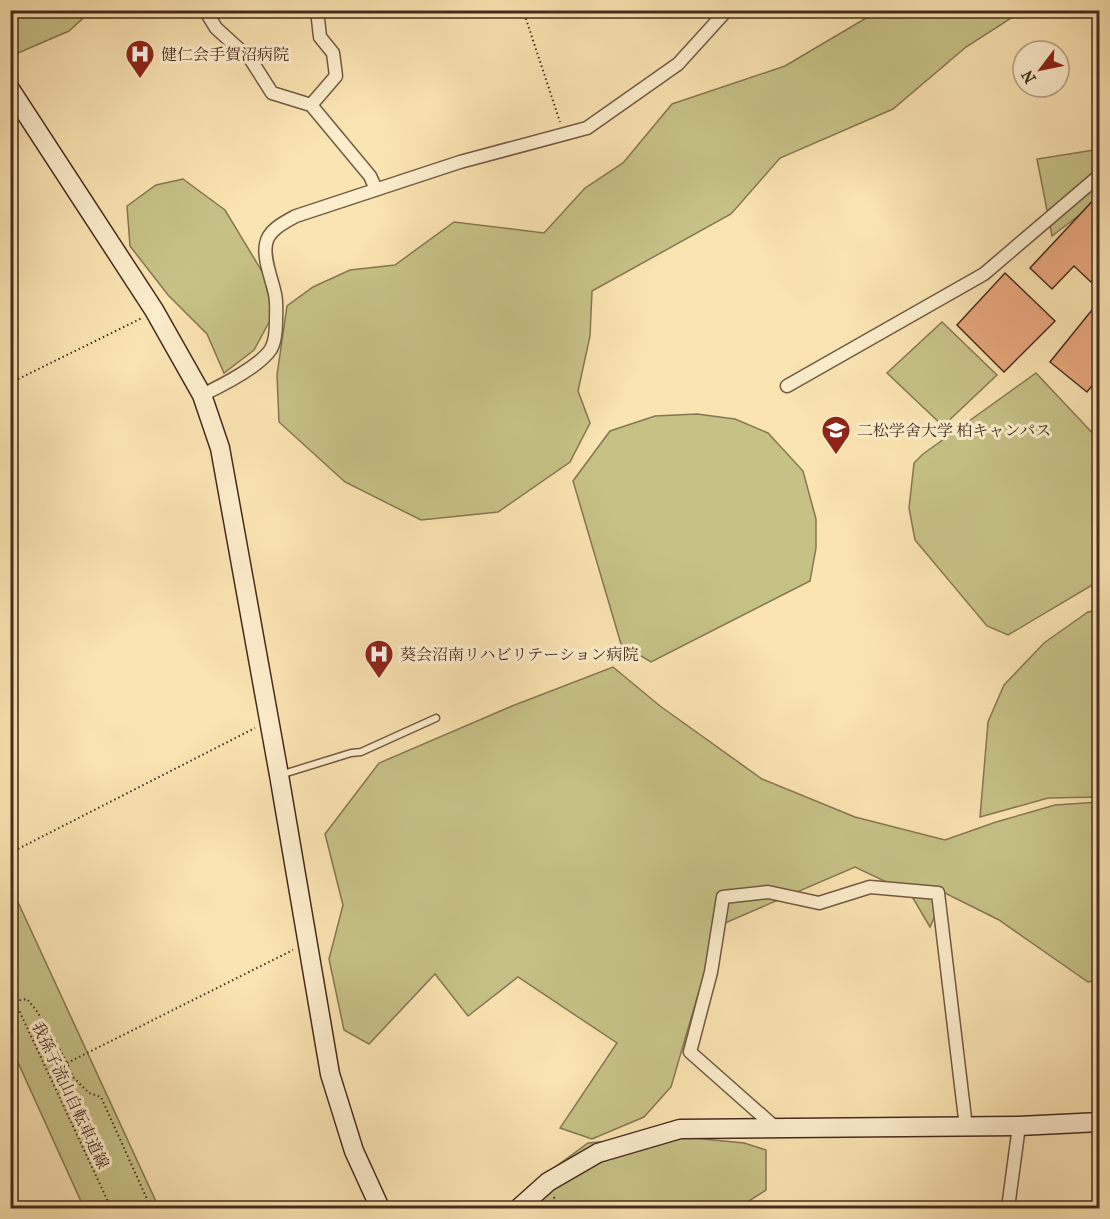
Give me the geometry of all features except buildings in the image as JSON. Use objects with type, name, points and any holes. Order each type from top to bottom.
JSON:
[{"type":"street","points":[[205,10],[216,28],[251,60],[272,93],[311,105],[370,176],[376,189]]},
{"type":"street","points":[[311,105],[336,76],[333,53],[320,37],[317,10]]},
{"type":"street","points":[[202,395],[226,384],[272,348],[276,328],[276,297],[267,261],[266,243],[274,230],[296,216],[376,189],[460,162],[586,128],[678,64],[727,10]]},
{"type":"street","points":[[10,89],[154,310],[202,395],[219,448],[279,775],[330,1074],[354,1151],[380,1209]]},
{"type":"street","points":[[787,386],[984,274],[1100,175]]},
{"type":"street","points":[[776,1128],[690,1053],[711,972],[723,897],[768,892],[819,903],[870,887],[938,892],[966,1127]]},
{"type":"street","points":[[519,1209],[548,1182],[598,1153],[680,1129],[966,1127],[1100,1122]]},
{"type":"street","points":[[1008,1209],[1019,1126]]},
{"type":"lane","points":[[279,775],[361,752],[436,718]]},
{"type":"path","points":[[523,10],[565,134]]},
{"type":"path","points":[[10,383],[141,319],[154,310]]},
{"type":"path","points":[[10,853],[268,722]]},
{"type":"path","points":[[67,1063],[307,944]]},
{"type":"path","name":"我孫子流山自転車道線","points":[[10,991],[111,1209]]},
{"type":"path","points":[[15,1001],[27,999],[36,1010],[73,1077],[89,1093],[101,1097],[151,1209]]},
{"type":"shaded area","points":[[11,10],[91,11],[69,31],[18,53],[11,37]]},
{"type":"shaded area","points":[[878,11],[1022,11],[966,47],[893,109],[780,158],[731,214],[592,291],[590,336],[578,391],[590,423],[570,462],[498,512],[421,520],[345,482],[279,422],[277,375],[287,306],[313,287],[350,270],[395,265],[454,222],[544,233],[585,188],[623,163],[672,104],[785,66]]},
{"type":"shaded area","points":[[1099,146],[1099,200],[1052,236],[1037,159],[1094,150]]},
{"type":"shaded area","points":[[183,179],[225,210],[263,273],[273,315],[254,350],[224,373],[207,334],[168,295],[130,246],[127,206],[156,185]]},
{"type":"shaded area","points":[[942,322],[997,375],[943,426],[887,373]]},
{"type":"shaded area","points":[[1036,373],[1099,440],[1099,581],[1008,635],[987,626],[915,540],[909,508],[914,463],[923,454]]},
{"type":"shaded area","points":[[697,414],[735,419],[768,433],[803,471],[816,519],[816,548],[810,581],[651,662],[621,644],[573,481],[610,431],[655,416]]},
{"type":"shaded area","points":[[1099,610],[1099,797],[1048,798],[980,817],[988,722],[1004,685],[1044,643],[1088,612]]},
{"type":"shaded area","points":[[613,667],[660,706],[762,779],[855,817],[945,840],[1055,805],[1099,802],[1099,980],[1088,982],[999,920],[945,893],[930,927],[910,893],[855,867],[718,926],[671,1087],[644,1117],[592,1139],[560,1128],[617,1043],[518,977],[468,1016],[435,974],[369,1044],[344,1030],[329,959],[343,905],[325,834],[379,763],[512,706]]},
{"type":"shaded area","points":[[11,887],[159,1208],[84,1208],[11,1047]]},
{"type":"shaded area","points":[[673,1136],[744,1143],[766,1150],[766,1190],[738,1208],[515,1208],[528,1187],[588,1143]]},
{"type":"place","name":"健仁会手賀沼病院","points":[[140,80]]},
{"type":"place","name":"二松学舍大学 柏キャンパス","points":[[836,456]]},
{"type":"place","name":"葵会沼南リハビリテーション病院","points":[[379,680]]}]
